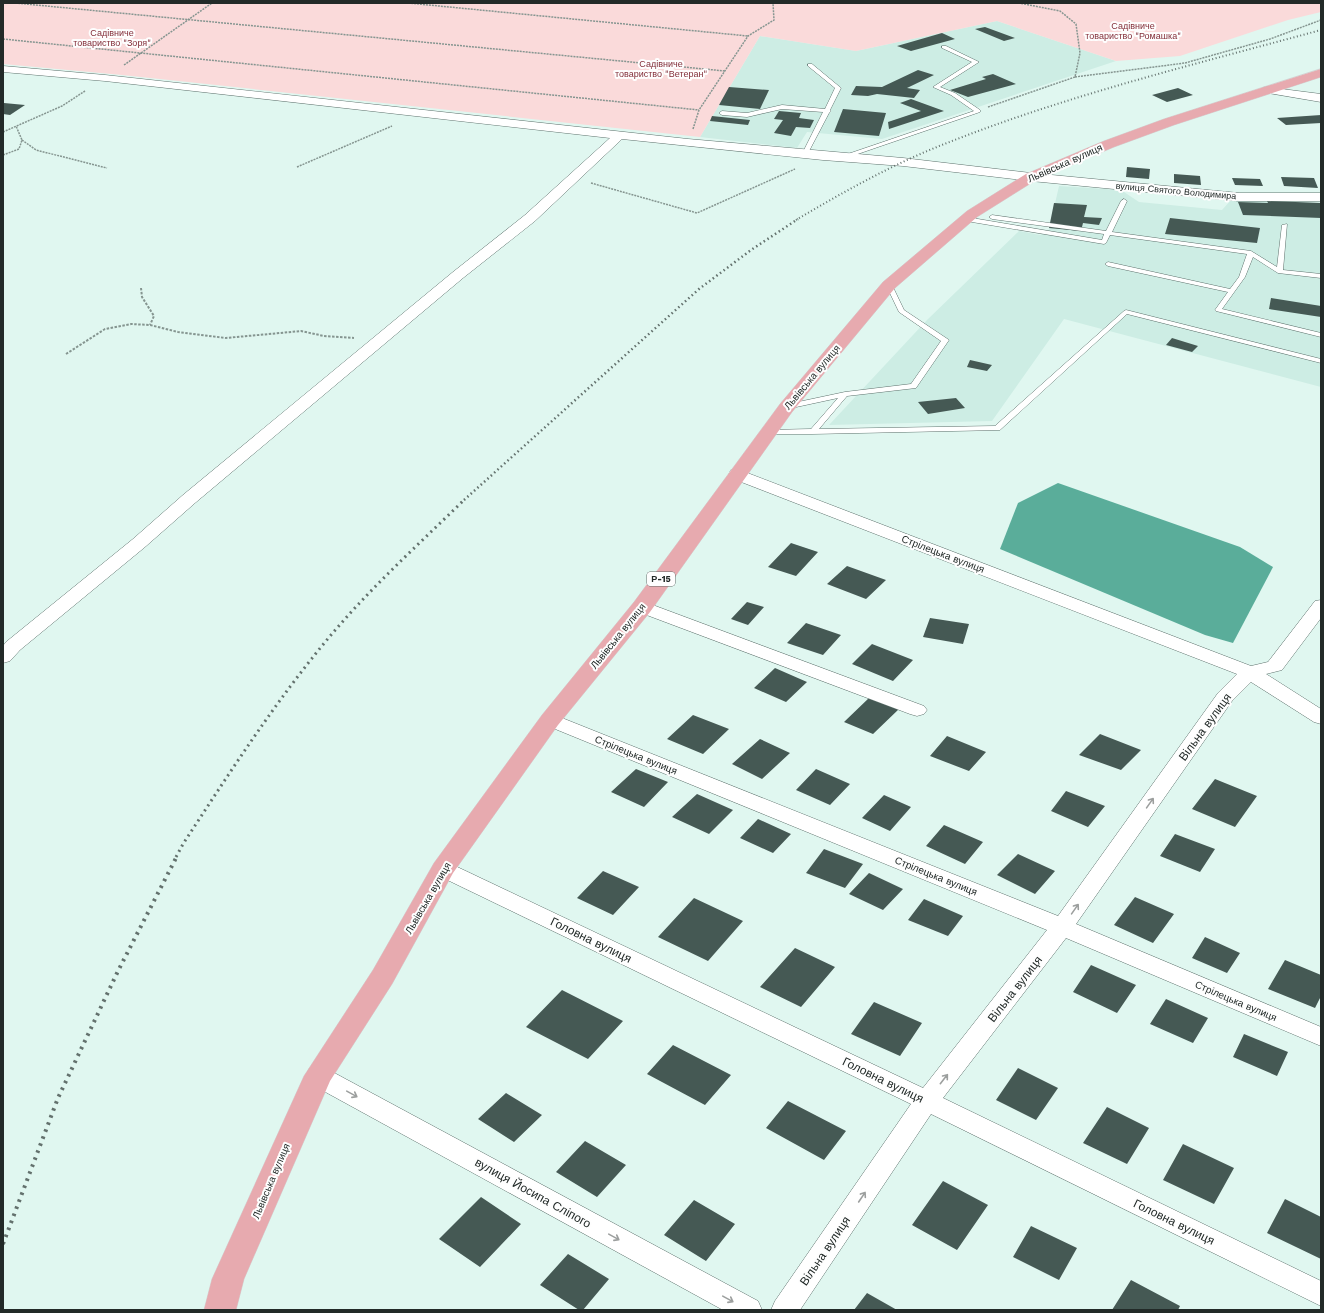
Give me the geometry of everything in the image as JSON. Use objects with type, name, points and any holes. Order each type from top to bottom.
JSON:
[{"type":"main road","name":"Львівська вулиця","points":[[220,1310],[228,1279],[318,1076],[383,977],[443,869],[550,720],[642,607],[786,408],[889,285],[969,216],[1031,177],[1135,134],[1321,73]]},
{"type":"street","name":"вулиця Святого Володимира","points":[[3,69],[105,78],[688,143],[903,162],[1031,177],[1239,197],[1321,198]]},
{"type":"street","points":[[1266,90],[1321,98]]},
{"type":"street","points":[[3,657],[13,646],[139,543],[189,499],[458,275],[530,218],[620,135]]},
{"type":"street","name":"Стрілецька вулиця","points":[[737,474],[1250,672],[1321,718]]},
{"type":"street","points":[[1250,672],[1275,666],[1321,606]]},
{"type":"street","points":[[642,607],[917,710]]},
{"type":"street","name":"Вільна вулиця","points":[[785,1310],[927,1101],[1062,927],[1225,697],[1250,672]]},
{"type":"street","name":"Стрілецька вулиця","points":[[550,720],[1062,927],[1321,1037]]},
{"type":"street","name":"Головна вулиця","points":[[443,869],[927,1101],[1321,1294]]},
{"type":"street","name":"вулиця Йосипа Сліпого","points":[[318,1076],[748,1310]]},
{"type":"lane","points":[[944,47],[976,62],[936,87],[953,94],[978,110]]},
{"type":"lane","points":[[805,154],[828,111],[838,88],[810,65]]},
{"type":"lane","points":[[722,113],[747,115],[782,107],[828,111]]},
{"type":"lane","points":[[844,157],[978,110]]},
{"type":"lane","points":[[969,216],[1104,242],[1124,201]]},
{"type":"lane","points":[[1280,272],[1285,225]]},
{"type":"lane","points":[[1108,233],[1251,253],[1280,272],[1321,276]]},
{"type":"lane","points":[[1251,253],[1242,277],[1218,310],[1321,335]]},
{"type":"lane","points":[[1108,264],[1232,291]]},
{"type":"lane","points":[[786,408],[845,394],[913,386],[945,340],[901,311],[889,285]]},
{"type":"lane","points":[[768,432],[997,428],[1126,312],[1321,361]]},
{"type":"lane","points":[[812,432],[845,394]]},
{"type":"path","points":[[15,3],[725,71]]},
{"type":"path","points":[[3,132],[62,106],[105,78],[212,3]]},
{"type":"path","points":[[408,3],[748,36]]},
{"type":"path","points":[[688,143],[699,110],[748,36],[774,20],[773,3]]},
{"type":"path","points":[[1020,3],[1060,11],[1076,24],[1080,53],[1075,77]]},
{"type":"path","points":[[978,110],[1075,77],[1185,63],[1270,39],[1321,20]]},
{"type":"path","points":[[3,39],[699,110]]},
{"type":"path","points":[[297,167],[323,157],[420,113]]},
{"type":"path","points":[[16,126],[22,140],[36,150],[107,168]]},
{"type":"path","points":[[3,155],[19,149],[22,140]]},
{"type":"path","points":[[573,178],[697,213],[823,156]]},
{"type":"path","points":[[141,288],[142,297],[154,316],[150,325]]},
{"type":"path","points":[[66,354],[105,329],[131,324],[150,325],[178,332],[226,338],[301,331],[324,336],[381,340]]},
{"type":"shaded area","points":[[997,21],[1116,61],[882,139],[807,132],[797,148],[700,137],[760,36],[856,51]]},
{"type":"shaded area","points":[[1059,186],[1121,190],[1139,202],[1222,210],[1231,200],[1321,203],[1321,387],[1064,319],[992,421],[829,425],[927,320],[1019,231],[1040,235],[1049,230]]},
{"type":"shaded area","points":[[1058,483],[1240,547],[1273,567],[1233,643],[1205,635],[1000,549],[1018,503]]},
{"type":"green space","name":"Садівниче товариство \"Ветеран\"","points":[[3,3],[1321,3],[1321,12],[1288,20],[1180,56],[1116,61],[997,21],[856,51],[760,36],[700,137],[122,75],[3,64]]},
{"type":"building","points":[[985,27],[1015,38],[1004,41],[975,29]]},
{"type":"building","points":[[942,33],[955,39],[911,51],[897,46]]},
{"type":"building","points":[[918,70],[934,75],[907,88],[920,90],[914,98],[877,94],[868,96],[851,95],[856,86],[882,87]]},
{"type":"building","points":[[993,74],[1016,84],[968,97],[950,90],[986,79],[982,77]]},
{"type":"building","points":[[729,87],[769,90],[760,109],[719,105]]},
{"type":"building","points":[[1178,88],[1193,95],[1167,102],[1152,95]]},
{"type":"building","points":[[911,99],[944,111],[889,129],[888,122],[921,111],[900,103]]},
{"type":"building","points":[[3,103],[25,105],[10,115],[3,114]]},
{"type":"building","points":[[843,109],[886,113],[879,136],[834,132]]},
{"type":"building","points":[[779,111],[801,113],[799,118],[814,120],[810,128],[796,127],[791,136],[774,133],[783,120],[774,119]]},
{"type":"building","points":[[1321,115],[1321,123],[1286,125],[1277,118]]},
{"type":"building","points":[[712,116],[750,120],[748,125],[710,121]]},
{"type":"building","points":[[1127,167],[1150,169],[1149,179],[1126,177]]},
{"type":"building","points":[[1174,174],[1200,176],[1201,185],[1174,183]]},
{"type":"building","points":[[1281,177],[1314,178],[1318,188],[1284,186]]},
{"type":"building","points":[[1232,178],[1260,179],[1263,186],[1235,185]]},
{"type":"building","points":[[1267,201],[1321,203],[1321,218],[1243,215],[1238,202],[1268,203]]},
{"type":"building","points":[[1054,203],[1087,205],[1084,217],[1102,218],[1099,225],[1083,223],[1081,231],[1049,228]]},
{"type":"building","points":[[1170,218],[1260,228],[1257,243],[1165,234]]},
{"type":"building","points":[[1271,298],[1321,306],[1321,317],[1269,309]]},
{"type":"building","points":[[1172,338],[1198,346],[1192,352],[1166,345]]},
{"type":"building","points":[[970,360],[992,365],[987,371],[967,367]]},
{"type":"building","points":[[956,398],[965,408],[928,414],[918,402]]},
{"type":"building","points":[[791,543],[818,552],[796,576],[768,567]]},
{"type":"building","points":[[847,566],[886,580],[866,599],[827,584]]},
{"type":"building","points":[[747,602],[764,607],[748,625],[731,619]]},
{"type":"building","points":[[930,618],[969,624],[963,644],[923,637]]},
{"type":"building","points":[[806,623],[841,635],[823,655],[787,643]]},
{"type":"building","points":[[872,644],[913,660],[893,681],[852,664]]},
{"type":"building","points":[[775,668],[807,682],[786,702],[754,688]]},
{"type":"building","points":[[870,697],[899,709],[873,734],[844,722]]},
{"type":"building","points":[[693,715],[729,729],[703,754],[667,739]]},
{"type":"building","points":[[1100,734],[1141,750],[1121,770],[1079,755]]},
{"type":"building","points":[[947,736],[986,752],[969,771],[930,756]]},
{"type":"building","points":[[760,739],[790,753],[762,779],[732,764]]},
{"type":"building","points":[[636,769],[668,782],[644,807],[611,792]]},
{"type":"building","points":[[816,769],[850,784],[830,805],[796,790]]},
{"type":"building","points":[[1215,779],[1257,796],[1235,827],[1192,809]]},
{"type":"building","points":[[1066,791],[1105,806],[1088,827],[1051,811]]},
{"type":"building","points":[[697,794],[733,810],[709,834],[672,817]]},
{"type":"building","points":[[884,795],[911,807],[890,831],[862,818]]},
{"type":"building","points":[[758,819],[791,834],[773,853],[740,838]]},
{"type":"building","points":[[944,825],[983,842],[965,864],[926,846]]},
{"type":"building","points":[[1175,834],[1215,849],[1200,872],[1160,856]]},
{"type":"building","points":[[824,849],[863,864],[845,888],[806,873]]},
{"type":"building","points":[[1018,854],[1055,871],[1035,894],[997,875]]},
{"type":"building","points":[[603,871],[639,887],[613,915],[577,898]]},
{"type":"building","points":[[869,873],[903,889],[883,910],[849,894]]},
{"type":"building","points":[[1135,897],[1174,914],[1153,943],[1114,925]]},
{"type":"building","points":[[694,898],[743,921],[708,961],[658,937]]},
{"type":"building","points":[[924,899],[963,916],[948,936],[908,920]]},
{"type":"building","points":[[1205,937],[1240,953],[1227,973],[1192,958]]},
{"type":"building","points":[[795,948],[835,967],[801,1007],[760,987]]},
{"type":"building","points":[[1285,960],[1321,975],[1321,996],[1315,1008],[1268,989]]},
{"type":"building","points":[[1091,965],[1136,985],[1117,1013],[1073,992]]},
{"type":"building","points":[[562,990],[623,1021],[588,1059],[526,1027]]},
{"type":"building","points":[[1166,999],[1208,1018],[1193,1043],[1150,1024]]},
{"type":"building","points":[[874,1002],[922,1023],[900,1056],[851,1034]]},
{"type":"building","points":[[1244,1034],[1288,1052],[1277,1076],[1233,1057]]},
{"type":"building","points":[[673,1045],[731,1075],[705,1105],[647,1074]]},
{"type":"building","points":[[1018,1068],[1058,1088],[1036,1120],[996,1100]]},
{"type":"building","points":[[506,1093],[542,1115],[514,1142],[478,1119]]},
{"type":"building","points":[[788,1101],[846,1131],[824,1160],[766,1128]]},
{"type":"building","points":[[1107,1107],[1149,1128],[1127,1164],[1083,1143]]},
{"type":"building","points":[[585,1141],[626,1165],[597,1197],[556,1172]]},
{"type":"building","points":[[1183,1144],[1234,1168],[1214,1204],[1163,1180]]},
{"type":"building","points":[[943,1181],[988,1205],[957,1250],[912,1225]]},
{"type":"building","points":[[481,1197],[521,1224],[480,1267],[439,1239]]},
{"type":"building","points":[[1285,1199],[1321,1217],[1321,1259],[1267,1233]]},
{"type":"building","points":[[694,1200],[735,1224],[706,1261],[664,1235]]},
{"type":"building","points":[[1031,1226],[1077,1248],[1059,1280],[1013,1257]]},
{"type":"building","points":[[568,1254],[609,1279],[583,1310],[579,1310],[540,1285]]},
{"type":"building","points":[[1131,1280],[1180,1306],[1178,1310],[1112,1310]]},
{"type":"building","points":[[867,1293],[897,1310],[854,1310]]},
{"type":"railway","points":[[796,220],[852,188],[908,159],[993,126],[1132,81],[1321,30]]},
{"type":"railway","points":[[464,500],[699,289],[751,250],[798,219]]},
{"type":"railway","points":[[176,857],[217,792],[306,665],[342,622],[376,586],[465,499]]},
{"type":"railway","points":[[3,1244],[58,1098],[118,971],[177,856]]},
{"type":"park label","name":"Садівниче товариство \"Ромашка\"","points":[[1133,32]]},
{"type":"park label","name":"Садівниче товариство \"Зоря\"","points":[[112,38]]}]
